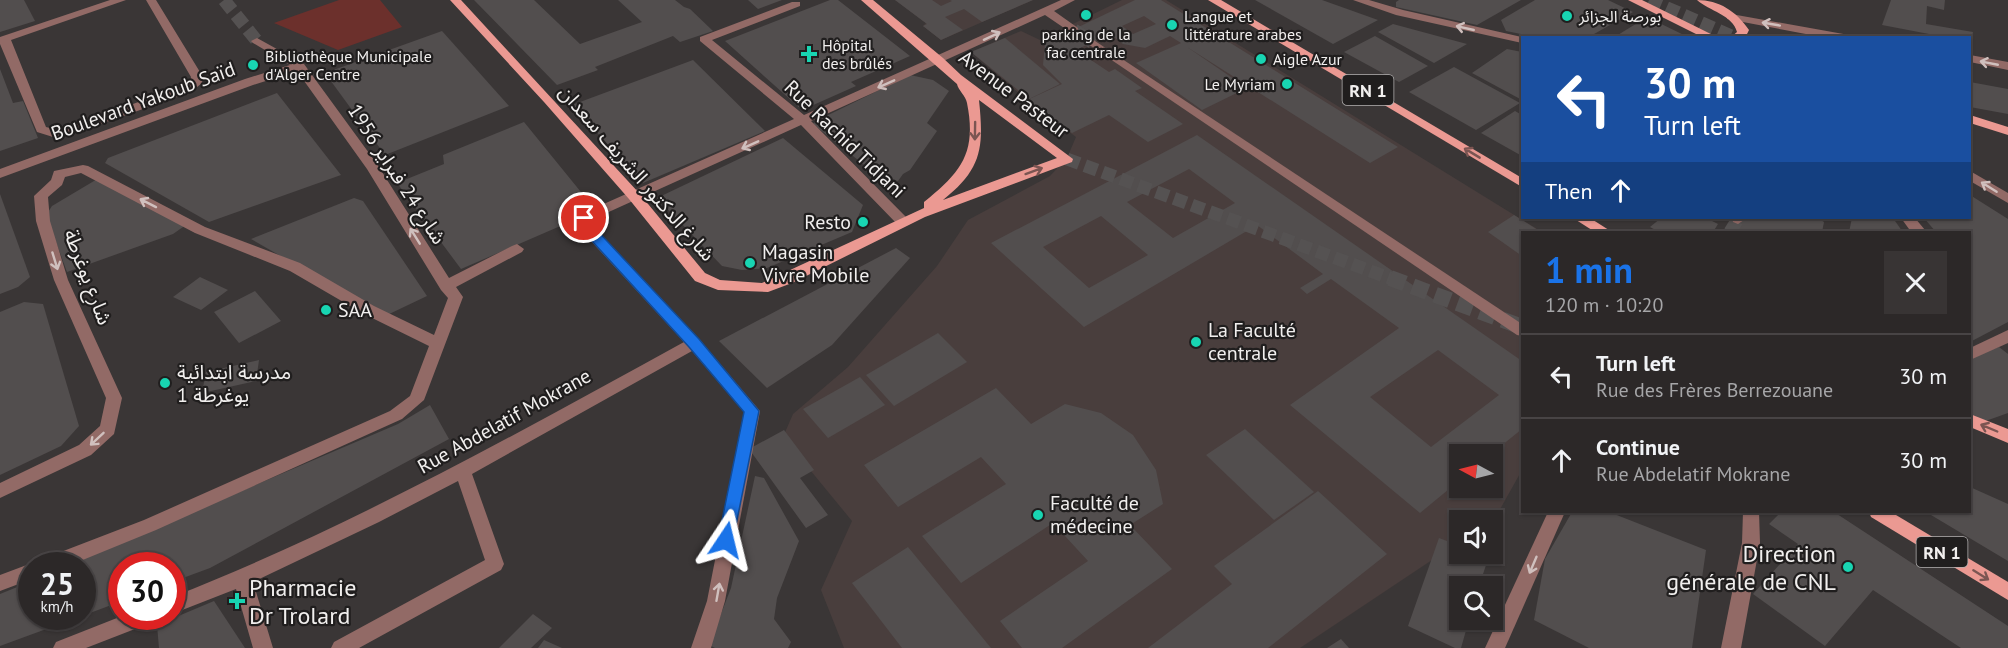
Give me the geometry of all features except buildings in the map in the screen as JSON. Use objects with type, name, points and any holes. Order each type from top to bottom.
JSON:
[{"type":"main road","name":"شارغ الدكتور الشريف سعدان","points":[[455,0],[548,99],[634,196],[700,277],[718,285],[763,288],[788,279],[920,214],[1067,159]]},
{"type":"main road","name":"Avenue Pasteur","points":[[866,0],[939,60],[957,78],[1067,159]]},
{"type":"main road","name":"RN 1","points":[[1213,0],[1521,182]]},
{"type":"main road","points":[[1633,0],[1647,4],[1710,36]]},
{"type":"main road","points":[[1702,0],[1717,4],[1731,16],[1743,35]]},
{"type":"main road","name":"شارغ الدكتور الشريف سعدان","points":[[920,214],[956,183],[973,156],[976,130],[973,100],[957,78]]},
{"type":"main road","points":[[1971,121],[2008,132]]},
{"type":"main road","points":[[1582,219],[1603,231]]},
{"type":"main road","points":[[1971,420],[2008,436]]},
{"type":"main road","name":"RN 1","points":[[1879,513],[2008,592]]},
{"type":"street","points":[[121,0],[3,40],[41,129],[53,133],[71,130],[187,88],[196,82],[197,77],[151,0]]},
{"type":"street","points":[[701,648],[717,600],[752,411],[694,343],[584,225],[584,218],[1070,0]]},
{"type":"street","points":[[1358,0],[1401,13],[1521,40]]},
{"type":"street","name":"Rue Rachid Tidjani","points":[[796,4],[704,39],[804,121],[903,222]]},
{"type":"street","points":[[1046,11],[1074,30]]},
{"type":"street","points":[[1731,16],[1838,36]]},
{"type":"street","name":"شارع 24 فبراير 1956","points":[[257,41],[300,66],[372,167],[451,292]]},
{"type":"street","points":[[1092,42],[1521,331]]},
{"type":"street","points":[[1971,59],[2008,66]]},
{"type":"street","name":"Boulevard Yakoub Saïd","points":[[0,174],[249,82],[300,66]]},
{"type":"street","name":"شارع يوغرطة","points":[[0,491],[85,450],[108,429],[114,398],[61,280],[43,221],[41,196],[57,182],[59,174],[83,169],[200,230],[295,267],[369,310],[438,344]]},
{"type":"street","points":[[1971,176],[2008,199]]},
{"type":"street","points":[[1909,219],[1918,230],[1916,231]]},
{"type":"street","points":[[82,552],[150,525],[396,415],[416,400],[438,344],[451,292],[517,249]]},
{"type":"street","points":[[1971,354],[2008,336]]},
{"type":"street","name":"Rue Abdelatif Mokrane","points":[[186,601],[243,579],[390,509],[694,343]]},
{"type":"street","points":[[340,648],[495,564],[462,470]]},
{"type":"street","points":[[1494,648],[1517,603],[1556,513]]},
{"type":"street","points":[[1731,648],[1751,543],[1751,513]]},
{"type":"street","points":[[0,583],[18,576]]},
{"type":"street","points":[[243,579],[263,648]]},
{"type":"street","points":[[63,648],[110,630]]},
{"type":"shaded area","points":[[339,0],[380,0],[402,27],[338,50],[274,23]]},
{"type":"shaded area","points":[[895,0],[1033,0],[941,40],[923,26],[926,23]]},
{"type":"shaded area","name":"La Faculté centrale","points":[[1122,0],[1166,0],[1540,231],[1521,231],[1521,472],[1500,510],[1449,510],[1449,549],[1300,648],[844,648],[821,590],[852,521],[783,437],[793,414],[848,367],[937,266],[968,220],[1050,176],[1067,158],[1076,137],[1027,100],[971,52],[1021,31],[1040,40]]},
{"type":"tunnel","points":[[224,0],[257,41]]},
{"type":"tunnel","points":[[1649,0],[1731,36]]},
{"type":"tunnel","points":[[1074,30],[1092,42]]},
{"type":"tunnel","points":[[1067,159],[1395,280]]},
{"type":"tunnel","points":[[1731,231],[1738,219]]},
{"type":"tunnel","points":[[1390,278],[1521,327]]},
{"type":"place","name":"parking de la fac centrale","points":[[1086,15]]},
{"type":"place","name":"بورصة الجزائر","points":[[1567,16]]},
{"type":"place","name":"Langue et littérature arabes","points":[[1172,25]]},
{"type":"place","name":"Hôpital des brûlés","points":[[809,54]]},
{"type":"place","name":"Aigle Azur","points":[[1261,59]]},
{"type":"place","name":"Bibliothèque Municipale d'Alger Centre","points":[[253,65]]},
{"type":"place","name":"Le Myriam","points":[[1287,84]]},
{"type":"place","name":"Resto","points":[[863,222]]},
{"type":"place","name":"Magasin Vivre Mobile","points":[[750,263]]},
{"type":"place","name":"SAA","points":[[326,310]]},
{"type":"place","name":"La Faculté centrale","points":[[1196,342]]},
{"type":"place","name":"مدرسة ابتدائية يوغرطة 1","points":[[165,383]]},
{"type":"place","name":"Faculté de médecine","points":[[1038,515]]},
{"type":"place","name":"Direction générale de CNL","points":[[1848,567]]},
{"type":"place","name":"Pharmacie Dr Trolard","points":[[237,601]]},
{"type":"route","points":[[584,218],[584,225],[694,343],[752,411],[726,540]]}]
